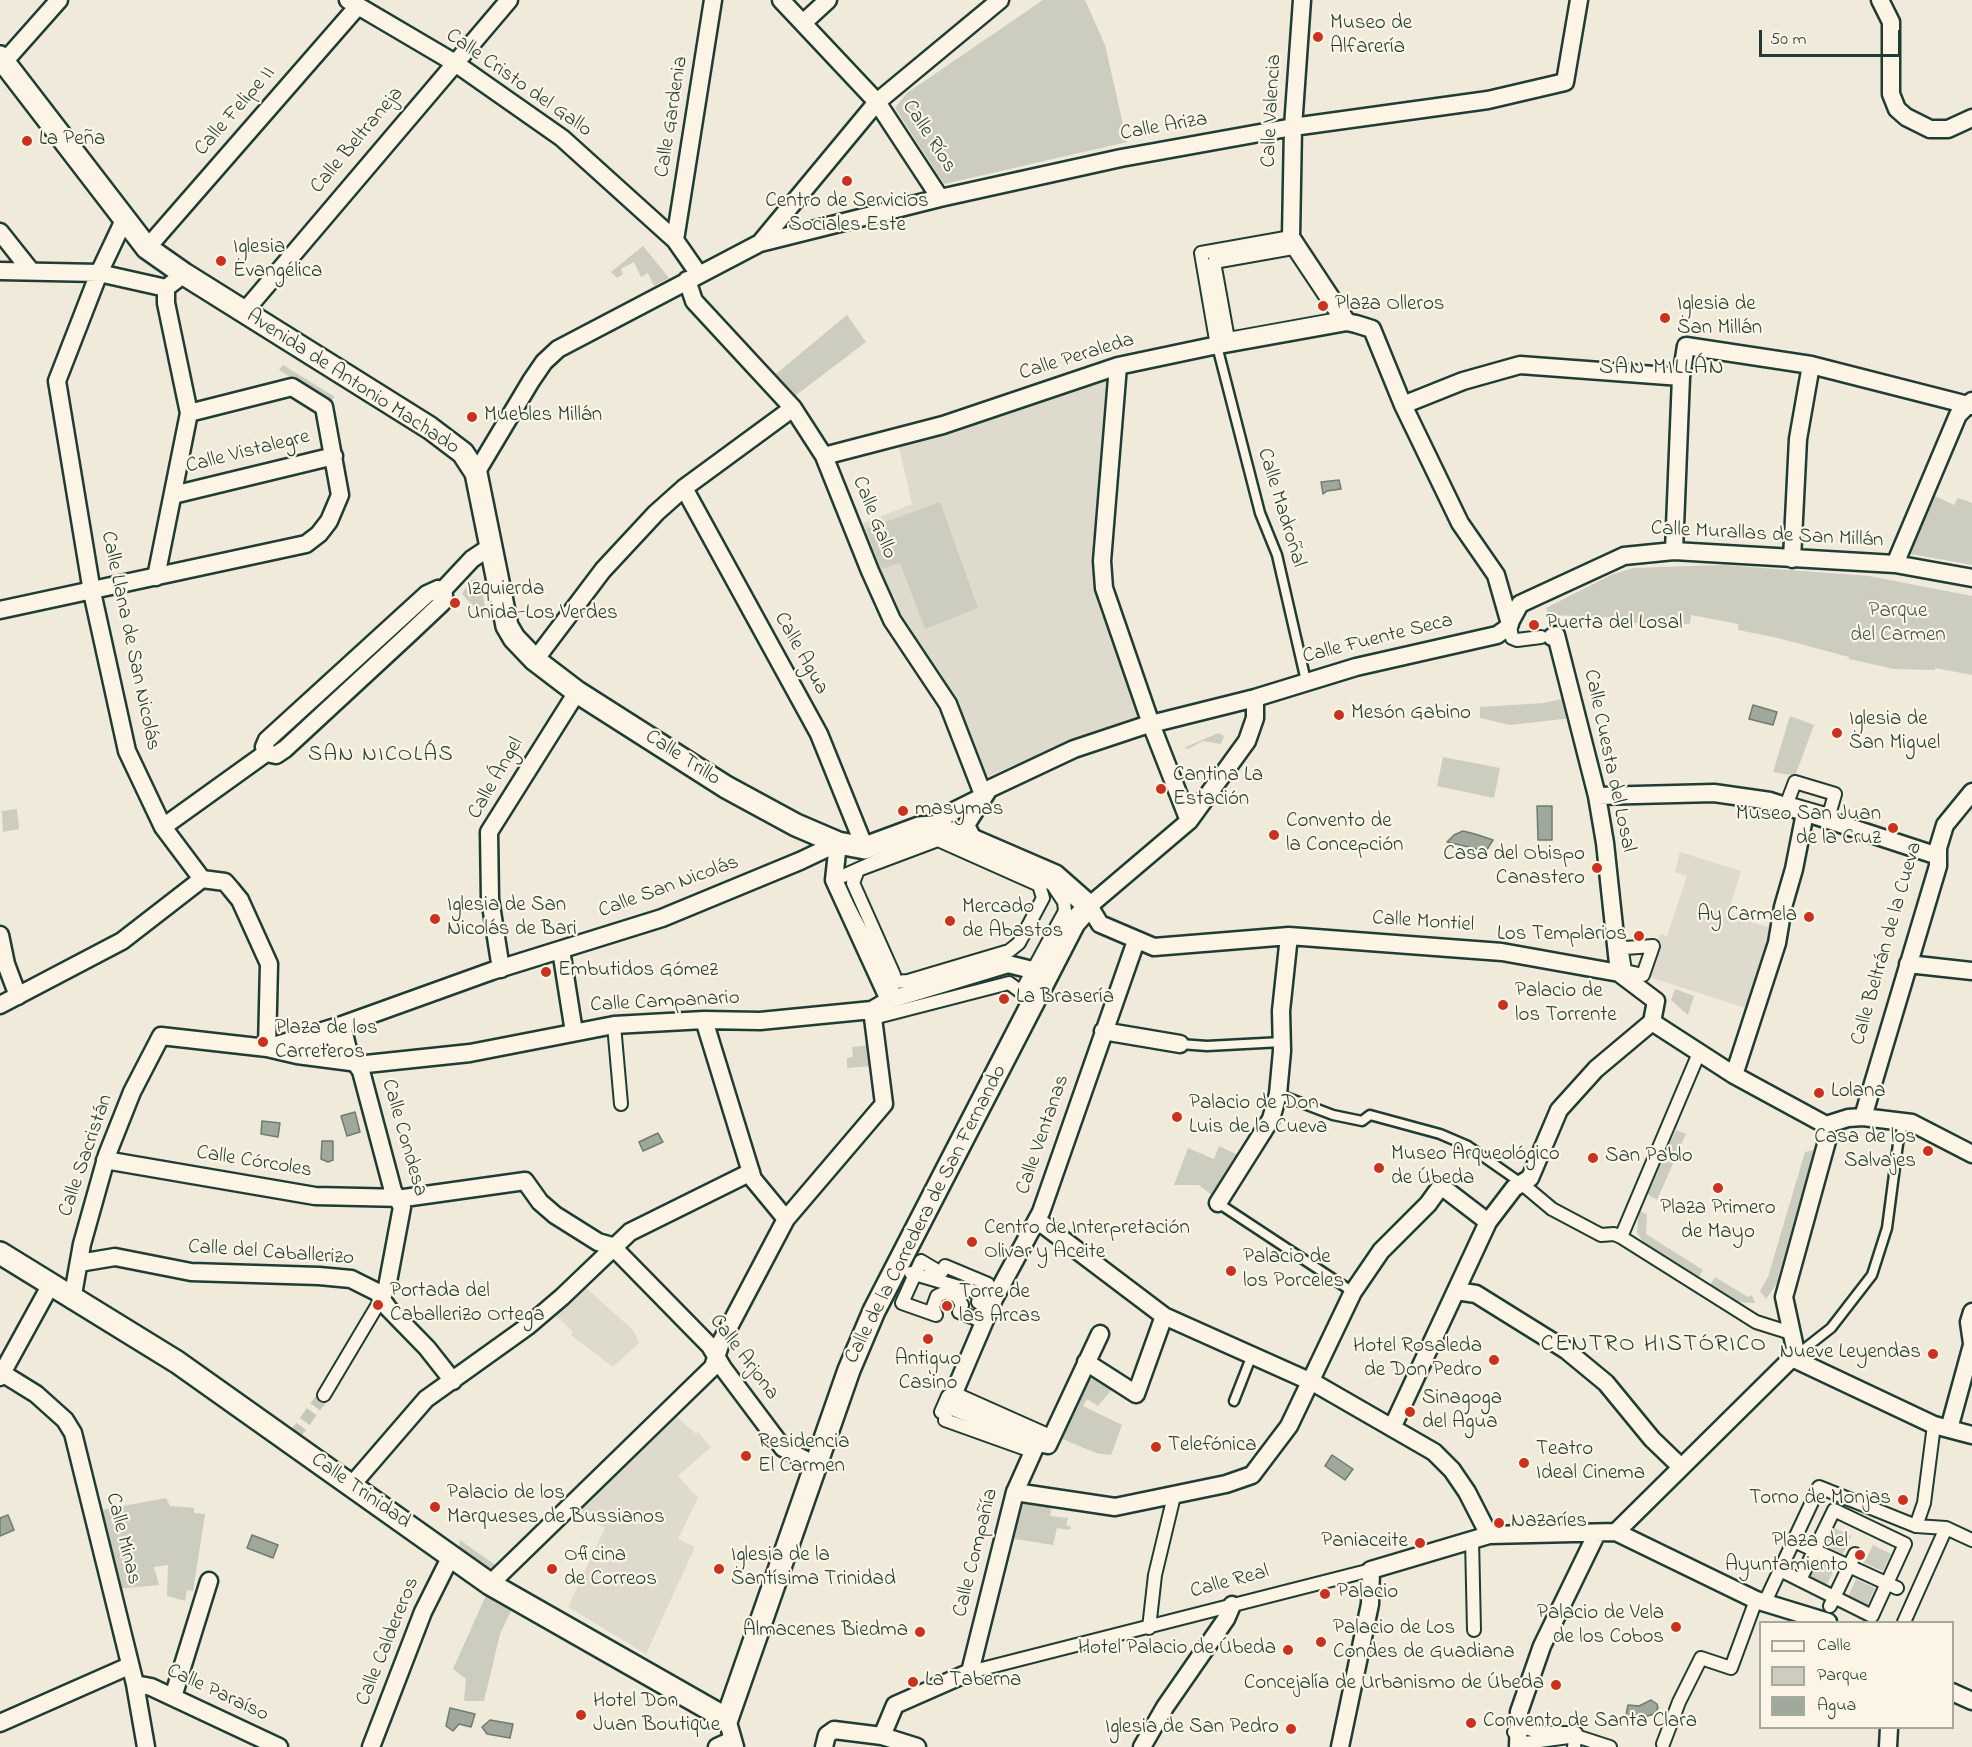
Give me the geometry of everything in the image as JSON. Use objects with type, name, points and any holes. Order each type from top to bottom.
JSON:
[{"type":"street","points":[[2,60],[59,0]]},
{"type":"street","name":"Calle Beltraneja","points":[[244,312],[508,0]]},
{"type":"street","name":"Calle Gardenia","points":[[675,240],[713,0]]},
{"type":"street","name":"Calle Ríos","points":[[780,0],[877,102],[940,198]]},
{"type":"street","points":[[803,23],[828,0]]},
{"type":"street","name":"Calle Valencia","points":[[1291,231],[1293,127],[1302,0]]},
{"type":"street","name":"Calle Ariza","points":[[476,472],[531,381],[558,349],[760,243],[940,198],[1121,159],[1293,127],[1488,100],[1565,82],[1579,0]]},
{"type":"street","points":[[1880,0],[1891,22],[1891,94],[1897,109],[1906,117],[1930,129],[1948,129],[1972,118]]},
{"type":"street","name":"Calle Cristo del Gallo","points":[[353,3],[455,63],[562,138],[675,240],[693,277]]},
{"type":"street","name":"Calle Felipe II","points":[[147,248],[353,3]]},
{"type":"street","points":[[760,243],[877,102],[990,3]]},
{"type":"street","name":"Avenida de Antonio Machado","points":[[2,60],[147,248],[184,274],[451,442],[471,464],[476,472],[507,626],[514,638],[535,660]]},
{"type":"street","points":[[99,273],[125,218]]},
{"type":"street","points":[[1217,346],[1201,253],[1291,231],[1347,322],[1372,329],[1403,405],[1460,523],[1496,575],[1510,624]]},
{"type":"street","points":[[0,232],[31,271]]},
{"type":"street","points":[[1293,248],[1337,314],[1333,320],[1228,339],[1214,262],[1293,248]]},
{"type":"street","points":[[0,271],[99,273],[166,288]]},
{"type":"street","name":"Calle Llana de San Nicolás","points":[[99,273],[57,381],[92,592],[128,751],[163,827],[202,879]]},
{"type":"street","points":[[166,288],[184,274]]},
{"type":"street","name":"Calle Gallo","points":[[693,277],[694,301],[794,408],[824,456],[870,572],[892,620],[948,704],[984,797]]},
{"type":"street","points":[[156,577],[189,413],[166,303],[166,288]]},
{"type":"street","name":"Calle Peraleda","points":[[824,456],[943,425],[1118,366],[1347,322]]},
{"type":"street","points":[[1674,551],[1681,377],[1686,346],[1811,365],[1971,404]]},
{"type":"street","points":[[1403,405],[1463,381],[1520,365],[1681,377]]},
{"type":"street","points":[[1792,559],[1798,439],[1811,365]]},
{"type":"street","points":[[1118,366],[1102,561],[1104,588],[1151,724],[1189,821]]},
{"type":"street","points":[[0,610],[92,592],[306,544],[329,521],[340,495],[324,407],[292,387],[189,413]]},
{"type":"street","points":[[1895,564],[1958,415],[1971,404]]},
{"type":"street","points":[[535,660],[603,570],[656,513],[684,488],[794,408]]},
{"type":"street","name":"Calle Vistalegre","points":[[173,495],[334,456]]},
{"type":"street","name":"Calle Agua","points":[[684,488],[819,734],[865,848]]},
{"type":"street","points":[[163,827],[266,753],[276,755],[285,750],[442,603],[442,590],[472,559],[490,547]]},
{"type":"street","name":"Calle Murallas de San Millán","points":[[1510,624],[1520,604],[1613,560],[1643,552],[1674,551],[1895,564],[1972,578]]},
{"type":"street","name":"Calle Fuente Seca","points":[[984,797],[989,789],[1074,749],[1151,724],[1255,698],[1306,681],[1497,635],[1510,624]]},
{"type":"street","name":"Calle Cuesta del Losal","points":[[1510,624],[1512,638],[1517,640],[1556,635],[1597,796],[1625,977]]},
{"type":"street","name":"Calle Trillo","points":[[535,660],[577,692],[726,787],[796,825],[838,843],[865,848]]},
{"type":"street","name":"Calle Ángel","points":[[501,969],[489,899],[489,832],[577,692]]},
{"type":"street","points":[[865,848],[919,828],[932,827],[974,841],[1055,876],[1089,906],[1189,821],[1247,741],[1255,718],[1255,698]]},
{"type":"street","name":"Calle Beltrán de la Cueva","points":[[1863,1117],[1938,866],[1945,825],[1972,792]]},
{"type":"street","points":[[1597,796],[1714,793],[1770,801],[1938,856]]},
{"type":"street","points":[[932,827],[948,814],[984,797]]},
{"type":"street","points":[[974,841],[966,825],[984,797]]},
{"type":"street","points":[[1734,1075],[1777,943],[1805,813]]},
{"type":"street","points":[[937,834],[1052,884],[1064,902],[1065,911],[1041,972],[1021,992],[1009,983],[877,1017],[889,1000],[894,982],[908,981],[1009,951],[1019,943],[1043,898],[1038,885],[938,840],[858,870],[853,883],[894,975],[887,979],[834,880],[937,834]]},
{"type":"street","points":[[838,843],[834,880],[889,1000]]},
{"type":"street","name":"Calle San Nicolás","points":[[342,1025],[501,969],[662,918],[838,843]]},
{"type":"street","points":[[0,1005],[122,941],[202,879],[225,882],[240,900],[269,964],[267,1048]]},
{"type":"street","name":"Calle Montiel","points":[[1089,906],[1100,924],[1154,947],[1289,936],[1502,952],[1625,977]]},
{"type":"street","name":"Calle de la Corredera de San Fernando","points":[[727,1719],[849,1370],[874,1311],[1041,972],[1074,923],[1089,906]]},
{"type":"street","points":[[0,935],[6,964],[18,996]]},
{"type":"street","points":[[1218,1203],[1269,1124],[1278,1094],[1282,1042],[1281,1011],[1289,936]]},
{"type":"street","name":"Calle Ventanas","points":[[1037,1443],[957,1409],[952,1403],[952,1395],[989,1296],[1037,1220],[1136,941]]},
{"type":"street","points":[[561,950],[574,1032]]},
{"type":"street","points":[[490,1584],[681,1400],[713,1366],[726,1332],[786,1220],[884,1104],[873,1011],[889,1000],[1008,964],[1041,972]]},
{"type":"street","points":[[1908,964],[1972,971]]},
{"type":"street","points":[[1392,1428],[1488,1222],[1514,1188],[1530,1178],[1559,1110],[1596,1070],[1652,1022],[1656,1001],[1625,977]]},
{"type":"street","name":"Calle Campanario","points":[[355,1063],[470,1053],[614,1024],[704,1020],[760,1021],[873,1011]]},
{"type":"street","points":[[704,1020],[751,1172],[773,1206],[786,1220]]},
{"type":"street","points":[[1652,1022],[1734,1075],[1826,1125],[1848,1118],[1863,1117],[1904,1124],[1912,1123],[1972,1154]]},
{"type":"street","points":[[614,1024],[621,1104]]},
{"type":"street","points":[[267,1048],[342,1025],[348,1054],[355,1063]]},
{"type":"street","points":[[1103,1031],[1180,1044]]},
{"type":"street","name":"Calle Sacristán","points":[[72,1300],[81,1244],[105,1160],[132,1092],[156,1043],[165,1036],[267,1048]]},
{"type":"street","points":[[267,1048],[297,1055],[355,1063]]},
{"type":"street","points":[[1621,1237],[1699,1053]]},
{"type":"street","name":"Calle Condesa","points":[[355,1063],[361,1071],[396,1198],[402,1206],[387,1287],[379,1303]]},
{"type":"street","points":[[1800,1580],[1834,1510],[1905,1544],[1895,1587],[1872,1616],[1761,1601],[1616,1532],[1792,1358],[1795,1348],[1784,1297],[1827,1141],[1826,1125]]},
{"type":"street","name":"Calle Córcoles","points":[[105,1160],[315,1196],[396,1198],[525,1181],[540,1202],[555,1215],[598,1242],[612,1246]]},
{"type":"street","points":[[351,1487],[426,1399],[562,1297],[612,1246],[630,1232],[751,1172]]},
{"type":"street","points":[[1521,1183],[1551,1209],[1601,1235],[1614,1233],[1756,1322],[1791,1333]]},
{"type":"street","points":[[1015,1492],[1115,1507],[1174,1496],[1252,1475],[1289,1426],[1353,1292],[1382,1251],[1428,1204],[1442,1186],[1488,1222]]},
{"type":"street","points":[[1037,1220],[1164,1316],[1311,1382],[1442,1458],[1467,1492],[1489,1535]]},
{"type":"street","name":"Calle Arjona","points":[[612,1246],[717,1356],[723,1368],[783,1448],[817,1466]]},
{"type":"street","name":"Calle Trinidad","points":[[0,1253],[72,1300],[177,1362],[291,1439],[351,1487],[490,1584],[727,1719]]},
{"type":"street","name":"Calle del Caballerizo","points":[[79,1263],[115,1257],[191,1272],[351,1279],[370,1286],[379,1303],[453,1381]]},
{"type":"street","points":[[921,1261],[942,1273],[945,1266],[988,1284],[989,1296],[978,1302],[984,1306],[979,1320],[959,1312],[962,1305],[957,1296],[946,1292],[937,1296],[933,1307],[936,1315],[902,1303],[913,1274],[921,1261]]},
{"type":"street","points":[[1,1375],[50,1286]]},
{"type":"street","points":[[1456,1291],[1476,1294],[1566,1350],[1606,1383],[1652,1439],[1680,1467]]},
{"type":"street","points":[[324,1395],[379,1303]]},
{"type":"street","points":[[1916,1526],[1924,1503],[1942,1427],[1972,1344],[1969,1322],[1972,1312]]},
{"type":"street","points":[[1086,1362],[1136,1394],[1164,1316]]},
{"type":"street","name":"Calle Compañía","points":[[970,1672],[1015,1492],[1037,1443],[1048,1445],[1100,1334]]},
{"type":"street","points":[[1792,1358],[1942,1427],[1972,1436]]},
{"type":"street","name":"Calle Minas","points":[[1,1375],[36,1394],[65,1420],[73,1433],[135,1684],[146,1747]]},
{"type":"street","points":[[1665,1746],[1679,1702],[1701,1658],[1731,1668],[1761,1601],[1780,1570],[1819,1487],[1916,1526],[1946,1528],[1972,1540]]},
{"type":"street","points":[[1149,1628],[1155,1575],[1174,1496]]},
{"type":"street","points":[[1905,1621],[1946,1528]]},
{"type":"street","name":"Calle Real","points":[[890,1741],[895,1705],[970,1672],[1371,1570],[1489,1535],[1616,1532]]},
{"type":"street","points":[[1597,1533],[1542,1646],[1519,1712],[1516,1742],[1575,1742],[1610,1747]]},
{"type":"street","points":[[1472,1539],[1473,1630]]},
{"type":"street","points":[[1794,1541],[1915,1597]]},
{"type":"street","points":[[1829,1610],[1855,1554]]},
{"type":"street","name":"Calle Caldereros","points":[[371,1747],[423,1612],[451,1556]]},
{"type":"street","points":[[1340,1747],[1370,1604],[1371,1570]]},
{"type":"street","points":[[1780,1570],[1800,1580],[1829,1610]]},
{"type":"street","points":[[173,1697],[209,1581]]},
{"type":"street","points":[[1142,1747],[1165,1707],[1226,1619],[1232,1605]]},
{"type":"street","points":[[0,1723],[129,1665]]},
{"type":"street","name":"Calle Paraíso","points":[[135,1684],[173,1697],[279,1747]]},
{"type":"street","points":[[1954,1692],[1972,1701]]},
{"type":"street","points":[[717,1747],[734,1743],[727,1719]]},
{"type":"street","points":[[1888,1747],[1889,1729]]},
{"type":"street","points":[[824,1747],[827,1736],[834,1730],[917,1747]]},
{"type":"lane","name":"Calle Madroñal","points":[[1217,346],[1260,513],[1277,555],[1306,681]]},
{"type":"lane","points":[[1180,1044],[1207,1046],[1282,1042]]},
{"type":"lane","points":[[1278,1094],[1333,1115],[1362,1121],[1370,1115],[1440,1134],[1468,1146],[1521,1183]]},
{"type":"lane","points":[[1792,1358],[1831,1328],[1872,1275],[1887,1228],[1898,1144],[1904,1124]]},
{"type":"lane","points":[[1218,1203],[1353,1292]]},
{"type":"lane","points":[[1234,1401],[1252,1355]]},
{"type":"shaded area","points":[[1110,380],[1103,419],[1095,566],[1098,605],[1141,717],[1072,741],[981,779],[895,612],[859,525],[912,504],[898,443]]},
{"type":"shaded area","points":[[1680,852],[1741,871],[1728,913],[1767,927],[1769,924],[1775,925],[1749,1009],[1646,976],[1660,934],[1667,936],[1687,876],[1675,872]]},
{"type":"shaded area","points":[[584,1286],[633,1330],[639,1343],[613,1367],[571,1335],[573,1332],[555,1315]]},
{"type":"shaded area","points":[[677,1417],[696,1434],[698,1432],[711,1447],[678,1476],[698,1498],[678,1539],[695,1547],[646,1654],[568,1607],[605,1528],[574,1514]]},
{"type":"green space","points":[[1043,0],[1085,0],[1105,45],[1127,142],[944,184],[895,108],[907,93]]},
{"type":"green space","points":[[643,246],[669,278],[654,286],[648,273],[641,277],[634,262],[621,269],[623,274],[617,278],[611,272]]},
{"type":"green space","points":[[847,315],[866,342],[791,399],[771,378]]},
{"type":"green space","points":[[283,365],[335,397],[329,401],[279,370]]},
{"type":"green space","points":[[1933,495],[1954,505],[1958,498],[1972,503],[1972,565],[1906,553],[1916,525]]},
{"type":"green space","points":[[940,502],[978,608],[925,629],[900,563],[881,569],[866,529]]},
{"type":"green space","name":"Parque del Carmen","points":[[1723,565],[1869,576],[1972,596],[1972,675],[1935,668],[1935,670],[1894,669],[1849,659],[1849,657],[1778,638],[1738,630],[1738,624],[1691,615],[1690,624],[1626,623],[1626,618],[1549,615],[1546,608],[1611,575],[1633,568]]},
{"type":"green space","points":[[476,579],[481,583],[486,613],[483,617],[462,594],[471,580]]},
{"type":"green space","points":[[1566,698],[1572,718],[1510,725],[1480,718],[1480,707],[1544,703]]},
{"type":"green space","points":[[1790,716],[1814,725],[1795,776],[1773,772]]},
{"type":"green space","points":[[1218,733],[1224,736],[1221,744],[1203,741],[1188,749],[1184,748]]},
{"type":"green space","points":[[1443,757],[1500,768],[1494,798],[1437,786]]},
{"type":"green space","points":[[17,809],[19,829],[3,832],[2,811]]},
{"type":"green space","points":[[1675,989],[1694,996],[1688,1015],[1671,1000]]},
{"type":"green space","points":[[871,1045],[873,1066],[847,1068],[847,1058],[853,1057],[852,1047]]},
{"type":"green space","points":[[1676,1130],[1686,1134],[1657,1200],[1647,1194]]},
{"type":"green space","points":[[1219,1146],[1244,1158],[1218,1200],[1199,1185],[1174,1185],[1188,1148],[1214,1159]]},
{"type":"green space","points":[[1814,1150],[1776,1285],[1766,1299],[1760,1291],[1768,1277],[1805,1152]]},
{"type":"green space","points":[[1639,1210],[1647,1215],[1646,1234],[1703,1270],[1698,1278],[1643,1242],[1637,1232]]},
{"type":"green space","points":[[1715,1277],[1748,1297],[1752,1295],[1755,1303],[1736,1302],[1710,1285]]},
{"type":"green space","points":[[1097,1376],[1114,1387],[1098,1406],[1087,1399],[1083,1406],[1122,1425],[1111,1455],[1096,1453],[1058,1437],[1081,1382]]},
{"type":"green space","points":[[166,1498],[170,1506],[194,1508],[194,1513],[205,1514],[193,1591],[187,1590],[185,1601],[167,1596],[168,1565],[154,1567],[159,1585],[117,1589],[97,1511]]},
{"type":"green space","points":[[1016,1499],[1052,1504],[1050,1516],[1068,1518],[1066,1525],[1071,1527],[1070,1530],[1057,1528],[1053,1545],[1009,1538]]},
{"type":"green space","points":[[1832,1527],[1851,1536],[1843,1554],[1824,1545]]},
{"type":"green space","points":[[460,1540],[498,1567],[488,1572],[459,1551]]},
{"type":"green space","points":[[1873,1545],[1891,1554],[1883,1571],[1864,1563]]},
{"type":"green space","points":[[1816,1560],[1834,1569],[1826,1587],[1807,1578]]},
{"type":"green space","points":[[1856,1579],[1875,1588],[1867,1606],[1848,1597]]},
{"type":"green space","points":[[487,1593],[512,1609],[500,1634],[484,1701],[464,1701],[466,1679],[453,1669]]},
{"type":"water","points":[[1339,480],[1341,489],[1327,491],[1323,494],[1321,482]]},
{"type":"water","points":[[1753,705],[1777,712],[1773,725],[1749,719]]},
{"type":"water","points":[[1537,806],[1552,806],[1552,840],[1538,840]]},
{"type":"water","points":[[1463,831],[1493,840],[1486,851],[1447,842],[1454,835]]},
{"type":"water","points":[[355,1112],[360,1132],[347,1136],[341,1116]]},
{"type":"water","points":[[262,1121],[280,1123],[278,1137],[261,1134]]},
{"type":"water","points":[[658,1133],[663,1142],[643,1151],[639,1142]]},
{"type":"water","points":[[322,1141],[333,1141],[333,1160],[328,1162],[321,1159]]},
{"type":"water","points":[[1332,1455],[1353,1469],[1345,1480],[1325,1466]]},
{"type":"water","points":[[8,1515],[14,1530],[0,1536],[0,1518]]},
{"type":"water","points":[[252,1535],[278,1545],[273,1558],[247,1548]]},
{"type":"water","points":[[1651,1700],[1657,1704],[1658,1708],[1654,1714],[1641,1718],[1626,1715],[1628,1705],[1639,1706]]},
{"type":"water","points":[[450,1708],[475,1714],[471,1727],[459,1724],[453,1731],[446,1726]]},
{"type":"water","points":[[490,1720],[513,1724],[510,1738],[487,1734],[482,1727]]},
{"type":"tunnel","points":[[294,1436],[324,1395]]},
{"type":"place","name":"Museo de Alfarería","points":[[1318,37]]},
{"type":"place","name":"La Peña","points":[[27,141]]},
{"type":"place","name":"Centro de Servicios Sociales Este","points":[[847,181]]},
{"type":"place","name":"Iglesia Evangélica","points":[[221,261]]},
{"type":"place","name":"Plaza Olleros","points":[[1323,306]]},
{"type":"place","name":"Iglesia de San Millán","points":[[1665,318]]},
{"type":"place","name":"Muebles Millán","points":[[472,417]]},
{"type":"place","name":"Izquierda Unida-Los Verdes","points":[[455,603]]},
{"type":"place","name":"Puerta del Losal","points":[[1534,625]]},
{"type":"place","name":"Mesón Gabino","points":[[1339,715]]},
{"type":"place","name":"Iglesia de San Miguel","points":[[1837,733]]},
{"type":"place","name":"Cantina La Estación","points":[[1161,789]]},
{"type":"place","name":"masymas","points":[[903,811]]},
{"type":"place","name":"Museo San Juan de la Cruz","points":[[1893,828]]},
{"type":"place","name":"Convento de la Concepción","points":[[1274,835]]},
{"type":"place","name":"Casa del Obispo Canastero","points":[[1597,868]]},
{"type":"place","name":"Ay Carmela","points":[[1809,917]]},
{"type":"place","name":"Iglesia de San Nicolás de Bari","points":[[435,919]]},
{"type":"place","name":"Mercado de Abastos","points":[[950,921]]},
{"type":"place","name":"Los Templarios","points":[[1639,936]]},
{"type":"place","name":"Embutidos Gómez","points":[[546,972]]},
{"type":"place","name":"La Brasería","points":[[1004,999]]},
{"type":"place","name":"Palacio de los Torrente","points":[[1503,1005]]},
{"type":"place","name":"Plaza de los Carreteros","points":[[263,1042]]},
{"type":"place","name":"Lolana","points":[[1819,1093]]},
{"type":"place","name":"Palacio de Don Luis de la Cueva","points":[[1177,1117]]},
{"type":"place","name":"Casa de los Salvajes","points":[[1928,1151]]},
{"type":"place","name":"San Pablo","points":[[1593,1158]]},
{"type":"place","name":"Museo Arqueológico de Úbeda","points":[[1379,1168]]},
{"type":"place","name":"Plaza Primero de Mayo","points":[[1718,1188]]},
{"type":"place","name":"Centro de Interpretación Olivar y Aceite","points":[[972,1242]]},
{"type":"place","name":"Palacio de los Porceles","points":[[1231,1271]]},
{"type":"place","name":"Portada del Caballerizo Ortega","points":[[378,1305]]},
{"type":"place","name":"Torre de las Arcas","points":[[947,1306]]},
{"type":"place","name":"Antiguo Casino","points":[[928,1339]]},
{"type":"place","name":"Nueve Leyendas","points":[[1933,1354]]},
{"type":"place","name":"Hotel Rosaleda de Don Pedro","points":[[1494,1360]]},
{"type":"place","name":"Sinagoga del Agua","points":[[1410,1412]]},
{"type":"place","name":"Telefónica","points":[[1156,1447]]},
{"type":"place","name":"Residencia El Carmen","points":[[746,1456]]},
{"type":"place","name":"Teatro Ideal Cinema","points":[[1524,1463]]},
{"type":"place","name":"Torno de Monjas","points":[[1903,1500]]},
{"type":"place","name":"Palacio de los Marqueses de Bussianos","points":[[435,1507]]},
{"type":"place","name":"Nazaríes","points":[[1499,1523]]},
{"type":"place","name":"Paniaceite","points":[[1420,1543]]},
{"type":"place","name":"Plaza del Ayuntamiento","points":[[1860,1555]]},
{"type":"place","name":"Oficina de Correos","points":[[552,1569]]},
{"type":"place","name":"Iglesia de la Santísima Trinidad","points":[[719,1569]]},
{"type":"place","name":"Palacio","points":[[1325,1594]]},
{"type":"place","name":"Palacio de Vela de los Cobos","points":[[1676,1627]]},
{"type":"place","name":"Almacenes Biedma","points":[[920,1632]]},
{"type":"place","name":"Palacio de Los Condes de Guadiana","points":[[1321,1642]]},
{"type":"place","name":"Hotel Palacio de Úbeda","points":[[1288,1650]]},
{"type":"place","name":"La Taberna","points":[[913,1682]]},
{"type":"place","name":"Concejalía de Urbanismo de Úbeda","points":[[1556,1685]]},
{"type":"place","name":"Hotel Don Juan Boutique","points":[[581,1715]]},
{"type":"place","name":"Convento de Santa Clara","points":[[1471,1723]]},
{"type":"place","name":"Iglesia de San Pedro","points":[[1291,1729]]},
{"type":"district","name":"SAN MILLÁN","points":[[1662,369]]},
{"type":"district","name":"SAN NICOLÁS","points":[[381,756]]},
{"type":"district","name":"CENTRO HISTÓRICO","points":[[1654,1346]]}]
